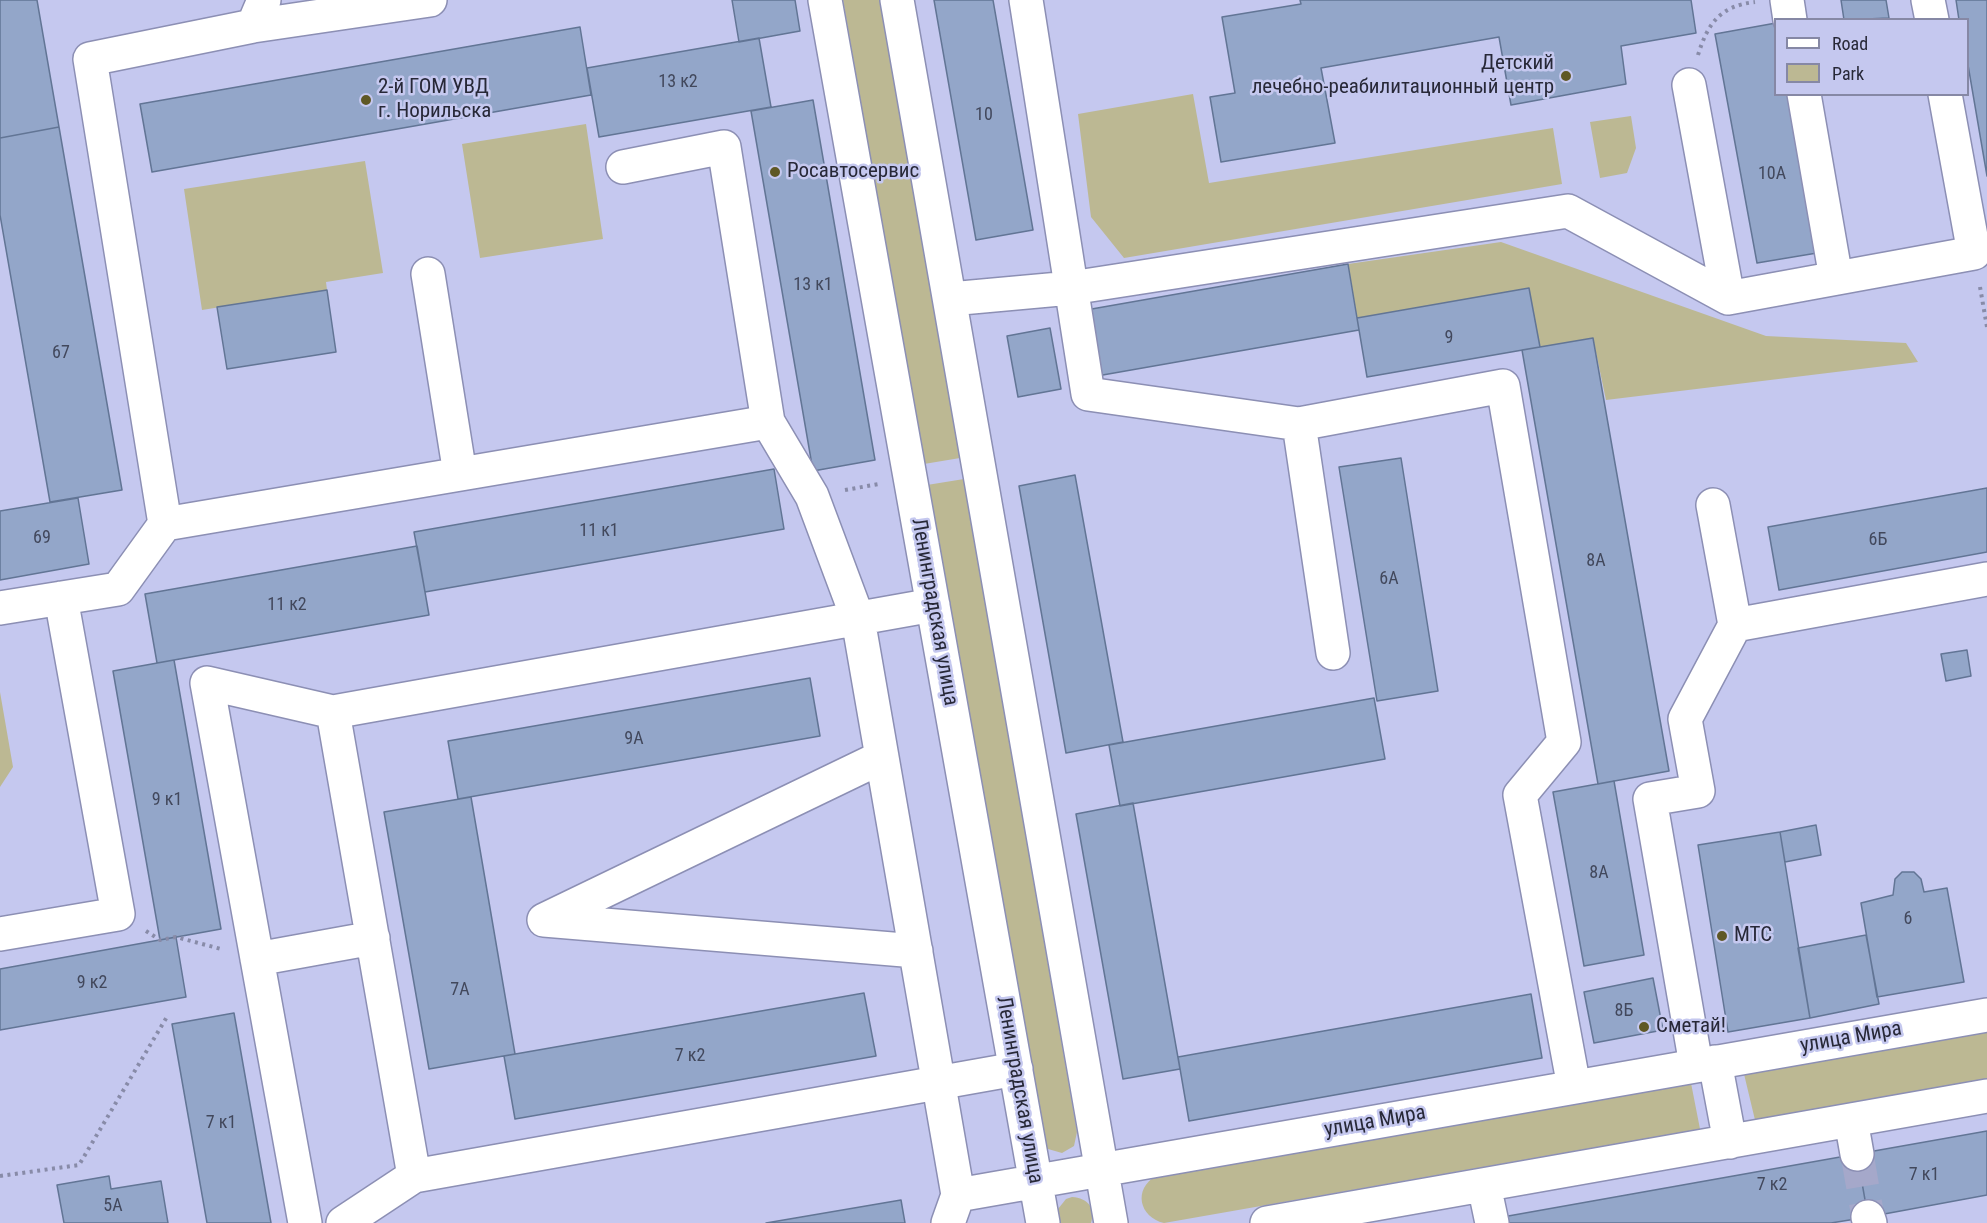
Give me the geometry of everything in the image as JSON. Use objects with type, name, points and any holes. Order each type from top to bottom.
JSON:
[{"type":"street","points":[[165,524],[90,59],[259,13],[430,0]]},
{"type":"street","name":"Ленинградская улица","points":[[825,0],[1043,1223]]},
{"type":"street","points":[[897,0],[1111,1223]]},
{"type":"street","points":[[1026,0],[1088,394],[1299,424],[1503,386],[1564,742],[1520,795],[1574,1087]]},
{"type":"street","points":[[1929,0],[1932,18]]},
{"type":"street","points":[[1772,1],[1788,18]]},
{"type":"street","points":[[1689,85],[1728,298]]},
{"type":"street","points":[[1804,96],[1836,278]]},
{"type":"street","points":[[950,299],[1071,288],[1568,211],[1728,298],[1974,253],[1945,96]]},
{"type":"street","points":[[623,167],[724,147],[768,422],[812,496],[858,619],[938,1083],[953,1209]]},
{"type":"street","points":[[428,274],[460,474]]},
{"type":"street","points":[[0,608],[118,589],[165,524],[768,422]]},
{"type":"street","points":[[1299,424],[1333,653]]},
{"type":"street","points":[[1713,505],[1735,625],[1685,719],[1698,790],[1650,799],[1705,1064],[1730,1142]]},
{"type":"street","points":[[1735,625],[1987,579]]},
{"type":"street","points":[[0,934],[118,914],[60,598]]},
{"type":"street","points":[[305,1223],[207,683],[333,712],[933,605]]},
{"type":"street","points":[[333,712],[414,1176]]},
{"type":"street","points":[[882,757],[544,920],[916,951]]},
{"type":"street","points":[[257,959],[373,938]]},
{"type":"street","name":"улица Мира","points":[[953,1209],[1035,1181],[1987,1015]]},
{"type":"street","points":[[343,1223],[414,1176],[1016,1069]]},
{"type":"street","points":[[1267,1223],[1987,1096]]},
{"type":"street","points":[[1851,1120],[1857,1154]]},
{"type":"street","points":[[1484,1185],[1492,1223]]},
{"type":"path","points":[[1689,85],[1707,29],[1732,2],[1772,1]]},
{"type":"path","points":[[1974,253],[1987,327]]},
{"type":"path","points":[[812,496],[910,479]]},
{"type":"path","points":[[118,914],[160,940],[176,937],[257,959]]},
{"type":"path","points":[[0,1176],[79,1164],[168,1015]]},
{"type":"green space","points":[[843,0],[880,0],[960,458],[924,464]]},
{"type":"green space","points":[[1193,94],[1209,183],[1553,128],[1562,184],[1124,258],[1091,217],[1078,114]]},
{"type":"green space","points":[[1631,116],[1636,148],[1627,173],[1600,178],[1590,122]]},
{"type":"green space","points":[[586,124],[603,239],[480,258],[462,144]]},
{"type":"green space","points":[[365,161],[383,273],[326,282],[327,290],[202,310],[184,189]]},
{"type":"green space","points":[[1501,242],[1766,336],[1906,343],[1918,362],[1606,400],[1593,338],[1540,347],[1529,288],[1357,318],[1348,264]]},
{"type":"green space","points":[[964,479],[1077,1132],[1074,1146],[1062,1153],[1048,1149],[1043,1144],[927,485]]},
{"type":"green space","points":[[0,692],[13,767],[0,787]]},
{"type":"green space","points":[[1987,1032],[1987,1080],[1755,1120],[1744,1074]]},
{"type":"green space","points":[[1691,1083],[1700,1129],[1164,1223],[1149,1215],[1142,1202],[1144,1188],[1156,1176]]},
{"type":"green space","points":[[1072,1197],[1082,1199],[1089,1205],[1092,1213],[1091,1223],[1059,1223],[1058,1209],[1066,1199]]},
{"type":"building","points":[[0,0],[37,0],[59,127],[0,138]]},
{"type":"building","points":[[732,0],[795,0],[800,31],[739,42]]},
{"type":"building","points":[[934,0],[993,0],[1033,230],[976,240]]},
{"type":"building","name":"Детский лечебно-реабилитационный центр","points":[[1300,0],[1691,0],[1696,33],[1621,46],[1626,84],[1511,105],[1499,37],[1321,68],[1335,143],[1221,162],[1210,97],[1235,93],[1222,17],[1301,4]]},
{"type":"building","points":[[1841,0],[1886,0],[1889,18],[1844,18]]},
{"type":"building","points":[[1956,0],[1987,0],[1987,176],[1969,71],[1969,18],[1959,18]]},
{"type":"building","points":[[1774,23],[1774,96],[1788,96],[1817,253],[1757,263],[1715,34]]},
{"type":"building","name":"2-й ГОМ УВД г. Норильска","points":[[580,27],[591,95],[152,172],[140,104]]},
{"type":"building","points":[[759,38],[771,107],[599,137],[587,68]]},
{"type":"building","points":[[813,100],[875,460],[813,471],[751,111]]},
{"type":"building","points":[[59,127],[122,490],[50,502],[0,215],[0,138]]},
{"type":"building","points":[[1348,264],[1359,330],[1097,376],[1086,310]]},
{"type":"building","points":[[1529,288],[1540,347],[1367,377],[1357,318]]},
{"type":"building","points":[[327,290],[336,352],[227,369],[217,307]]},
{"type":"building","points":[[1050,328],[1061,389],[1018,397],[1007,336]]},
{"type":"building","points":[[1593,338],[1669,771],[1598,784],[1522,350]]},
{"type":"building","points":[[1401,458],[1438,691],[1377,701],[1339,467]]},
{"type":"building","points":[[774,469],[784,529],[425,592],[414,532]]},
{"type":"building","points":[[1075,475],[1123,742],[1066,753],[1019,486]]},
{"type":"building","points":[[1987,488],[1987,552],[1779,590],[1768,527]]},
{"type":"building","points":[[78,498],[89,564],[0,580],[0,511]]},
{"type":"building","points":[[417,546],[429,615],[157,663],[145,594]]},
{"type":"building","points":[[1967,650],[1971,676],[1946,681],[1941,654]]},
{"type":"building","points":[[174,660],[221,929],[160,940],[113,671]]},
{"type":"building","points":[[810,678],[820,736],[458,799],[448,741]]},
{"type":"building","points":[[1374,698],[1385,759],[1120,806],[1109,745]]},
{"type":"building","points":[[1614,781],[1644,955],[1584,966],[1553,792]]},
{"type":"building","points":[[471,797],[515,1054],[429,1069],[384,812]]},
{"type":"building","points":[[1133,803],[1180,1069],[1123,1079],[1076,814]]},
{"type":"building","points":[[1816,825],[1821,855],[1785,862],[1780,832]]},
{"type":"building","points":[[1780,832],[1810,1018],[1728,1032],[1698,845]]},
{"type":"building","points":[[1902,872],[1914,872],[1921,879],[1924,892],[1947,888],[1964,982],[1877,997],[1861,903],[1893,895],[1895,879]]},
{"type":"building","points":[[1866,935],[1879,1004],[1810,1018],[1798,948]]},
{"type":"building","points":[[176,937],[186,997],[0,1030],[0,969]]},
{"type":"building","points":[[1653,978],[1663,1030],[1594,1043],[1584,992]]},
{"type":"building","points":[[864,993],[876,1056],[515,1119],[504,1056]]},
{"type":"building","points":[[1531,994],[1542,1058],[1189,1121],[1178,1057]]},
{"type":"building","points":[[234,1013],[271,1223],[207,1223],[172,1024]]},
{"type":"building","points":[[1987,1131],[1987,1195],[1868,1217],[1857,1154]]},
{"type":"building","points":[[1857,1154],[1868,1217],[1831,1223],[1498,1223],[1497,1218]]},
{"type":"building","points":[[109,1176],[111,1189],[161,1181],[168,1223],[64,1223],[57,1185]]},
{"type":"building","points":[[901,1200],[905,1223],[766,1223]]},
{"type":"tunnel","points":[[1857,1154],[1868,1217]]},
{"type":"place","name":"Детский лечебно-реабилитационный центр","points":[[1566,76]]},
{"type":"place","name":"2-й ГОМ УВД г. Норильска","points":[[366,100]]},
{"type":"place","name":"Росавтосервис","points":[[775,172]]},
{"type":"place","name":"МТС","points":[[1722,936]]},
{"type":"place","name":"Сметай!","points":[[1644,1027]]}]
